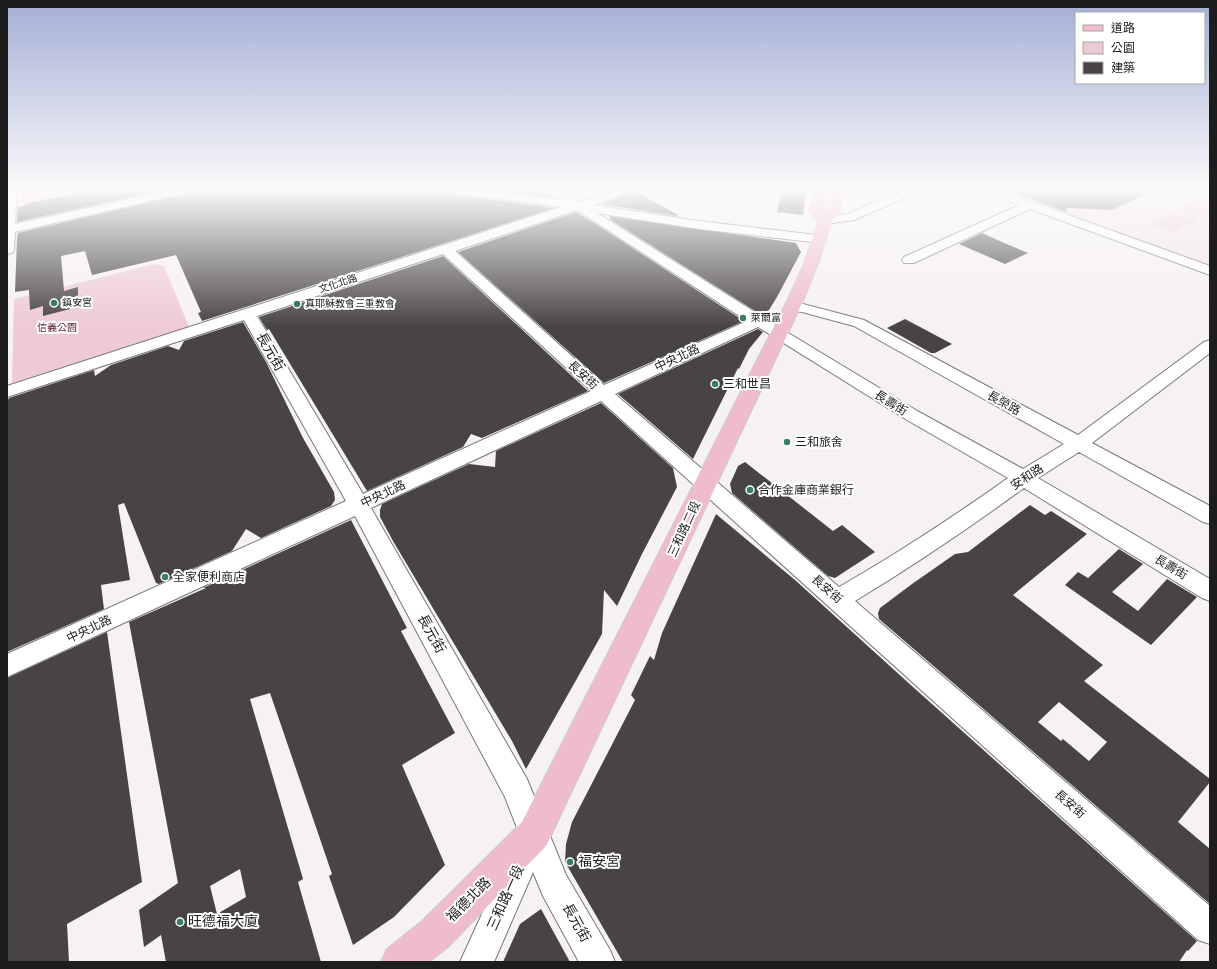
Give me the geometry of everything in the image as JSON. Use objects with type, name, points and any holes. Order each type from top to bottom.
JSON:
[{"type":"main road","name":"三和路二段","points":[[534,834],[662,576],[805,280],[820,236]]},
{"type":"main road","name":"福德北路","points":[[400,962],[435,934],[534,834]]},
{"type":"street","points":[[7,250],[8,236]]},
{"type":"street","name":"文化北路","points":[[7,392],[485,236]]},
{"type":"street","name":"長壽街","points":[[626,236],[779,334],[913,416],[1024,478],[1210,591]]},
{"type":"street","points":[[909,260],[961,236]]},
{"type":"street","points":[[1115,236],[1210,271]]},
{"type":"street","name":"長安街","points":[[445,249],[603,393],[1210,928]]},
{"type":"street","name":"長榮路","points":[[792,307],[803,308],[859,323],[1210,516]]},
{"type":"street","name":"長元街","points":[[248,313],[359,505],[517,789],[554,885],[598,962]]},
{"type":"street","name":"中央北路","points":[[7,666],[759,321]]},
{"type":"street","name":"安和路","points":[[838,599],[898,563],[963,521],[1024,478],[1078,444],[1210,345]]},
{"type":"street","name":"三和路一段","points":[[477,962],[534,834]]},
{"type":"shaded area","points":[[1126,236],[1210,236],[1210,267]]},
{"type":"green space","name":"信義公園","points":[[155,264],[164,266],[189,327],[12,383],[14,299]]},
{"type":"building","points":[[17,236],[466,236],[202,321],[198,313],[201,312],[176,255],[92,275],[85,251],[61,256],[64,291],[78,287],[78,307],[43,316],[43,306],[30,310],[29,290],[15,292]]},
{"type":"building","points":[[505,236],[615,236],[744,321],[604,383],[458,252]]},
{"type":"building","points":[[637,236],[749,236],[796,243],[801,252],[769,310],[760,314]]},
{"type":"building","points":[[975,236],[989,236],[1028,253],[1005,264],[959,244]]},
{"type":"building","points":[[443,256],[588,391],[482,438],[471,434],[463,447],[367,491],[269,329],[267,330],[259,317]]},
{"type":"building","points":[[905,319],[952,344],[935,353],[931,353],[887,328]]},
{"type":"building","points":[[243,322],[266,362],[303,438],[334,492],[335,500],[331,506],[261,538],[246,529],[232,551],[159,584],[156,583],[124,503],[118,505],[130,580],[101,585],[104,609],[7,652],[7,402],[9,398],[94,370],[95,376],[111,365],[168,346],[179,350],[184,341]]},
{"type":"building","points":[[758,329],[763,332],[749,349],[739,369],[738,368],[693,459],[618,394]]},
{"type":"building","points":[[601,403],[673,468],[677,487],[617,606],[604,590],[602,634],[526,769],[512,741],[393,541],[380,517],[380,510],[382,504],[469,464],[495,467],[496,451]]},
{"type":"building","points":[[745,462],[833,531],[842,525],[875,552],[835,578],[828,576],[732,493],[730,484],[738,466]]},
{"type":"building","points":[[1030,505],[1045,515],[1051,511],[1087,534],[1013,595],[1103,665],[1084,681],[1210,779],[1210,782],[1178,822],[1210,849],[1210,904],[879,619],[878,613],[880,608],[955,554],[968,552]],"holes":[[[1059,702],[1107,742],[1089,761],[1063,739],[1061,741],[1038,722]]]},
{"type":"building","points":[[716,514],[795,580],[1197,941],[1188,951],[1187,950],[1179,962],[623,962],[565,862],[566,844],[572,822],[635,700],[631,695],[650,656],[654,660],[662,633]]},
{"type":"building","points":[[351,520],[407,628],[401,631],[455,733],[402,765],[445,865],[394,917],[353,945],[329,876],[332,874],[270,693],[250,699],[303,879],[298,882],[321,962],[166,962],[161,935],[144,947],[139,910],[178,883],[129,622],[206,588],[203,588]],"holes":[[[240,869],[246,897],[217,914],[210,886]]]},
{"type":"building","points":[[1119,549],[1143,564],[1112,592],[1138,611],[1167,579],[1197,597],[1151,645],[1065,585],[1078,572],[1088,578]]},
{"type":"building","points":[[107,632],[142,882],[67,924],[69,962],[7,962],[7,678]]},
{"type":"building","points":[[541,909],[570,962],[503,962],[520,924]]},
{"type":"place","name":"鎮安宮","points":[[54,303]]},
{"type":"place","name":"真耶穌教會三重教會","points":[[297,304]]},
{"type":"place","name":"萊爾富","points":[[743,318]]},
{"type":"place","name":"三和世昌","points":[[715,384]]},
{"type":"place","name":"三和旅舍","points":[[787,442]]},
{"type":"place","name":"合作金庫商業銀行","points":[[750,490]]},
{"type":"place","name":"全家便利商店","points":[[165,577]]},
{"type":"place","name":"福安宮","points":[[570,862]]},
{"type":"place","name":"旺德福大廈","points":[[180,922]]}]
